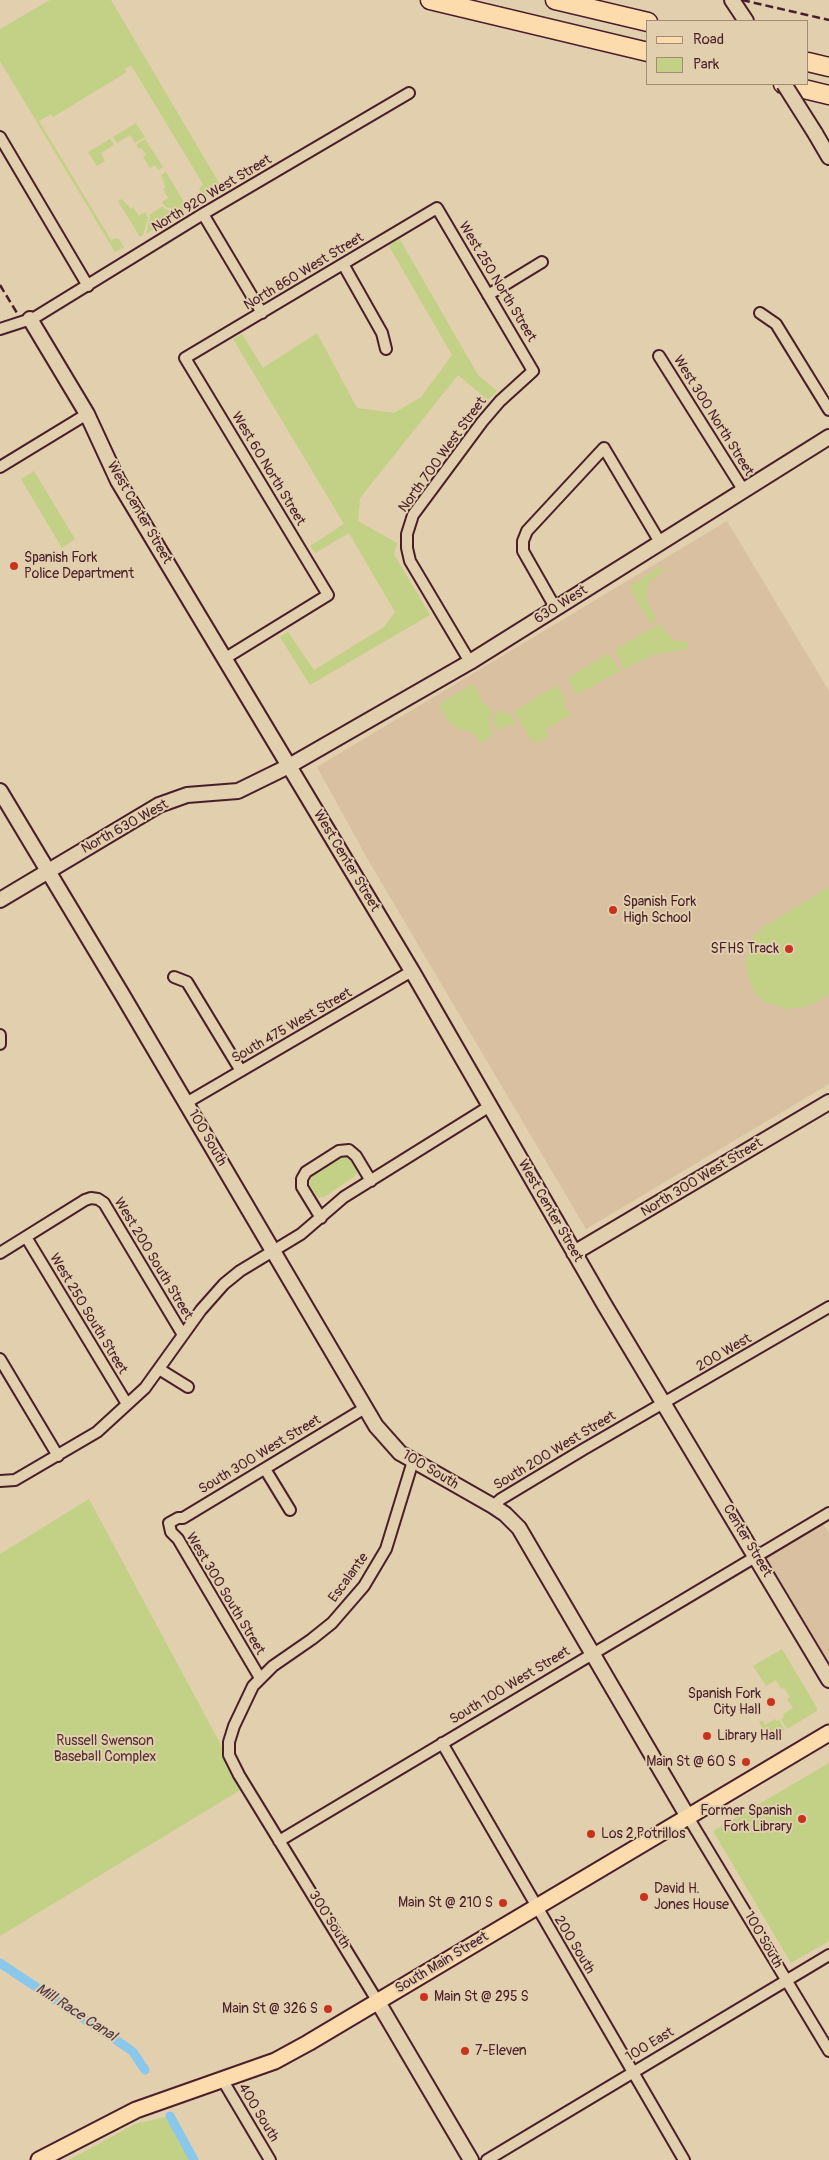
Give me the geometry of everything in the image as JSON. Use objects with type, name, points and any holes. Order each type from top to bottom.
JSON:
[{"type":"highway","points":[[430,0],[646,52]]},
{"type":"highway","points":[[555,0],[646,22]]},
{"type":"highway","points":[[809,62],[829,67]]},
{"type":"highway","points":[[788,85],[829,95]]},
{"type":"main road","name":"South Main Street","points":[[39,2160],[136,2110],[275,2061],[378,2002],[829,1733]]},
{"type":"street","points":[[732,0],[745,20]]},
{"type":"street","points":[[785,85],[829,157]]},
{"type":"street","name":"North 920 West Street","points":[[0,329],[30,319],[88,286],[203,214],[409,93]]},
{"type":"street","points":[[0,137],[88,286]]},
{"type":"street","name":"North 860 West Street","points":[[184,358],[437,208]]},
{"type":"street","name":"West 250 North Street","points":[[437,208],[533,371]]},
{"type":"street","points":[[203,214],[262,313]]},
{"type":"street","points":[[488,295],[542,262]]},
{"type":"street","points":[[343,264],[382,333],[386,349]]},
{"type":"street","points":[[760,314],[776,324],[829,410]]},
{"type":"street","name":"West Center Street","points":[[30,319],[87,414],[118,481],[412,971],[574,1253],[663,1402]]},
{"type":"street","name":"West 300 North Street","points":[[659,356],[744,492]]},
{"type":"street","name":"West 60 North Street","points":[[184,358],[328,595],[224,659]]},
{"type":"street","name":"North 700 West Street","points":[[470,662],[413,568],[408,555],[406,541],[408,528],[413,515],[466,443],[500,401],[533,371]]},
{"type":"street","points":[[0,467],[87,414]]},
{"type":"street","name":"630 West","points":[[289,766],[470,662],[829,438]]},
{"type":"street","points":[[556,609],[523,552],[523,541],[527,531],[604,448],[661,544]]},
{"type":"street","name":"North 630 West","points":[[0,900],[159,805],[187,795],[238,791],[289,766]]},
{"type":"street","name":"100 South","points":[[0,791],[365,1408],[390,1443],[413,1461],[493,1506],[505,1514],[519,1528],[529,1542],[688,1817],[829,2051]]},
{"type":"street","name":"South 475 West Street","points":[[186,1103],[412,971]]},
{"type":"street","points":[[174,977],[187,982],[242,1071]]},
{"type":"street","points":[[0,1035],[0,1044]]},
{"type":"street","name":"North 300 West Street","points":[[574,1253],[829,1102]]},
{"type":"street","points":[[0,1481],[15,1480],[97,1432],[146,1388],[201,1310],[224,1284],[240,1271],[302,1234],[344,1197],[490,1106]]},
{"type":"street","points":[[321,1218],[302,1187],[302,1179],[306,1172],[339,1151],[349,1150],[356,1156],[371,1181]]},
{"type":"street","name":"West 200 South Street","points":[[26,1237],[85,1200],[91,1198],[98,1199],[104,1203],[183,1335]]},
{"type":"street","points":[[0,1253],[26,1237]]},
{"type":"street","name":"West 250 South Street","points":[[26,1237],[127,1404]]},
{"type":"street","name":"200 West","points":[[631,1421],[829,1307]]},
{"type":"street","points":[[0,1359],[58,1456]]},
{"type":"street","points":[[159,1369],[188,1387]]},
{"type":"street","name":"Center Street","points":[[663,1402],[829,1680]]},
{"type":"street","name":"South 300 West Street","points":[[169,1523],[178,1518],[183,1518],[365,1408]]},
{"type":"street","name":"South 200 West Street","points":[[493,1506],[509,1494],[631,1421]]},
{"type":"street","name":"Escalante","points":[[260,1678],[332,1623],[364,1586],[386,1549],[413,1461]]},
{"type":"street","points":[[265,1469],[290,1510]]},
{"type":"street","name":"South 100 West Street","points":[[279,1841],[829,1513]]},
{"type":"street","name":"West 300 South Street","points":[[169,1523],[171,1532],[178,1540],[260,1678]]},
{"type":"street","name":"300 South","points":[[260,1678],[250,1692],[234,1726],[229,1742],[229,1755],[471,2160]]},
{"type":"street","name":"200 South","points":[[442,1744],[631,2072],[684,2160]]},
{"type":"street","name":"100 East","points":[[487,2160],[829,1955]]},
{"type":"street","name":"400 South","points":[[222,2079],[270,2160]]},
{"type":"shaded area","name":"Spanish Fork High School","points":[[727,521],[829,691],[829,1084],[586,1229],[367,858],[317,767]]},
{"type":"shaded area","points":[[820,1519],[829,1533],[829,1680],[756,1556]]},
{"type":"green space","points":[[50,0],[111,0],[222,188],[204,199],[199,189],[203,184],[131,65],[125,69],[127,72],[53,117],[51,114],[39,121],[111,240],[118,238],[124,247],[115,252],[0,61],[0,29]]},
{"type":"green space","points":[[136,123],[145,137],[135,143],[130,135],[117,143],[113,137]]},
{"type":"green space","points":[[110,139],[114,145],[101,153],[105,161],[97,166],[88,152]]},
{"type":"green space","points":[[145,139],[163,167],[158,170],[155,165],[150,168],[143,157],[146,155],[141,148],[137,147],[137,144]]},
{"type":"green space","points":[[166,172],[188,209],[183,211],[166,207],[162,202],[168,198],[163,189],[166,188],[161,175]]},
{"type":"green space","points":[[122,199],[131,209],[133,207],[139,216],[145,212],[148,218],[143,235],[140,237],[118,201]]},
{"type":"green space","points":[[163,206],[164,209],[181,213],[146,234],[149,215]]},
{"type":"green space","points":[[399,238],[478,375],[497,391],[488,400],[458,375],[360,498],[358,521],[397,543],[394,554],[430,615],[310,685],[280,637],[288,632],[314,670],[384,627],[395,612],[349,533],[315,553],[310,546],[344,524],[233,339],[242,334],[263,368],[317,333],[357,408],[394,413],[421,397],[452,355],[389,246]]},
{"type":"green space","points":[[34,471],[75,539],[62,548],[21,479]]},
{"type":"green space","points":[[661,566],[663,571],[647,586],[646,599],[656,619],[650,623],[629,587]]},
{"type":"green space","points":[[659,624],[673,640],[689,642],[687,649],[656,654],[624,669],[615,650]]},
{"type":"green space","points":[[608,654],[620,671],[576,695],[568,678]]},
{"type":"green space","points":[[473,684],[483,702],[492,710],[489,721],[492,728],[490,730],[493,735],[480,743],[475,734],[453,726],[444,716],[440,703]]},
{"type":"green space","points":[[555,686],[558,687],[566,701],[563,703],[570,715],[545,730],[549,736],[536,744],[533,739],[531,740],[514,711]]},
{"type":"green space","points":[[496,711],[509,713],[516,725],[514,727],[512,723],[500,730],[494,724]]},
{"type":"green space","name":"SFHS Track","points":[[829,887],[829,994],[813,1004],[799,1008],[786,1009],[763,1001],[754,991],[748,978],[746,964],[749,943],[766,925]]},
{"type":"green space","points":[[342,1157],[351,1159],[358,1171],[354,1177],[324,1197],[318,1198],[310,1186],[310,1177]]},
{"type":"green space","name":"Russell Swenson Baseball Complex","points":[[89,1499],[222,1747],[222,1754],[242,1789],[0,1936],[0,1554]]},
{"type":"green space","points":[[782,1649],[817,1708],[817,1711],[787,1729],[781,1719],[784,1717],[783,1714],[793,1708],[787,1699],[790,1697],[784,1688],[781,1689],[776,1680],[766,1686],[753,1666]]},
{"type":"green space","points":[[775,1719],[776,1721],[779,1720],[785,1730],[770,1740],[759,1722],[762,1720],[765,1725]]},
{"type":"green space","points":[[829,1763],[829,1941],[791,1963],[713,1831]]},
{"type":"green space","points":[[170,2116],[194,2160],[69,2160],[135,2124]]},
{"type":"waterway","name":"Mill Race Canal","points":[[0,1963],[125,2046],[133,2052],[145,2070]]},
{"type":"waterway","name":"Mill Race Canal","points":[[170,2116],[194,2160]]},
{"type":"railway","points":[[742,0],[829,20]]},
{"type":"railway","points":[[0,285],[17,313]]},
{"type":"place","name":"Spanish Fork Police Department","points":[[14,566]]},
{"type":"place","name":"Spanish Fork High School","points":[[613,910]]},
{"type":"place","name":"SFHS Track","points":[[789,949]]},
{"type":"place","name":"Spanish Fork City Hall","points":[[771,1702]]},
{"type":"place","name":"Library Hall","points":[[707,1736]]},
{"type":"place","name":"Main St @ 60 S","points":[[746,1762]]},
{"type":"place","name":"Former Spanish Fork Library","points":[[802,1819]]},
{"type":"place","name":"Los 2 Potrillos","points":[[591,1834]]},
{"type":"place","name":"David H. Jones House","points":[[644,1897]]},
{"type":"place","name":"Main St @ 210 S","points":[[503,1903]]},
{"type":"place","name":"Main St @ 295 S","points":[[424,1997]]},
{"type":"place","name":"Main St @ 326 S","points":[[328,2009]]},
{"type":"place","name":"7-Eleven","points":[[465,2051]]}]
